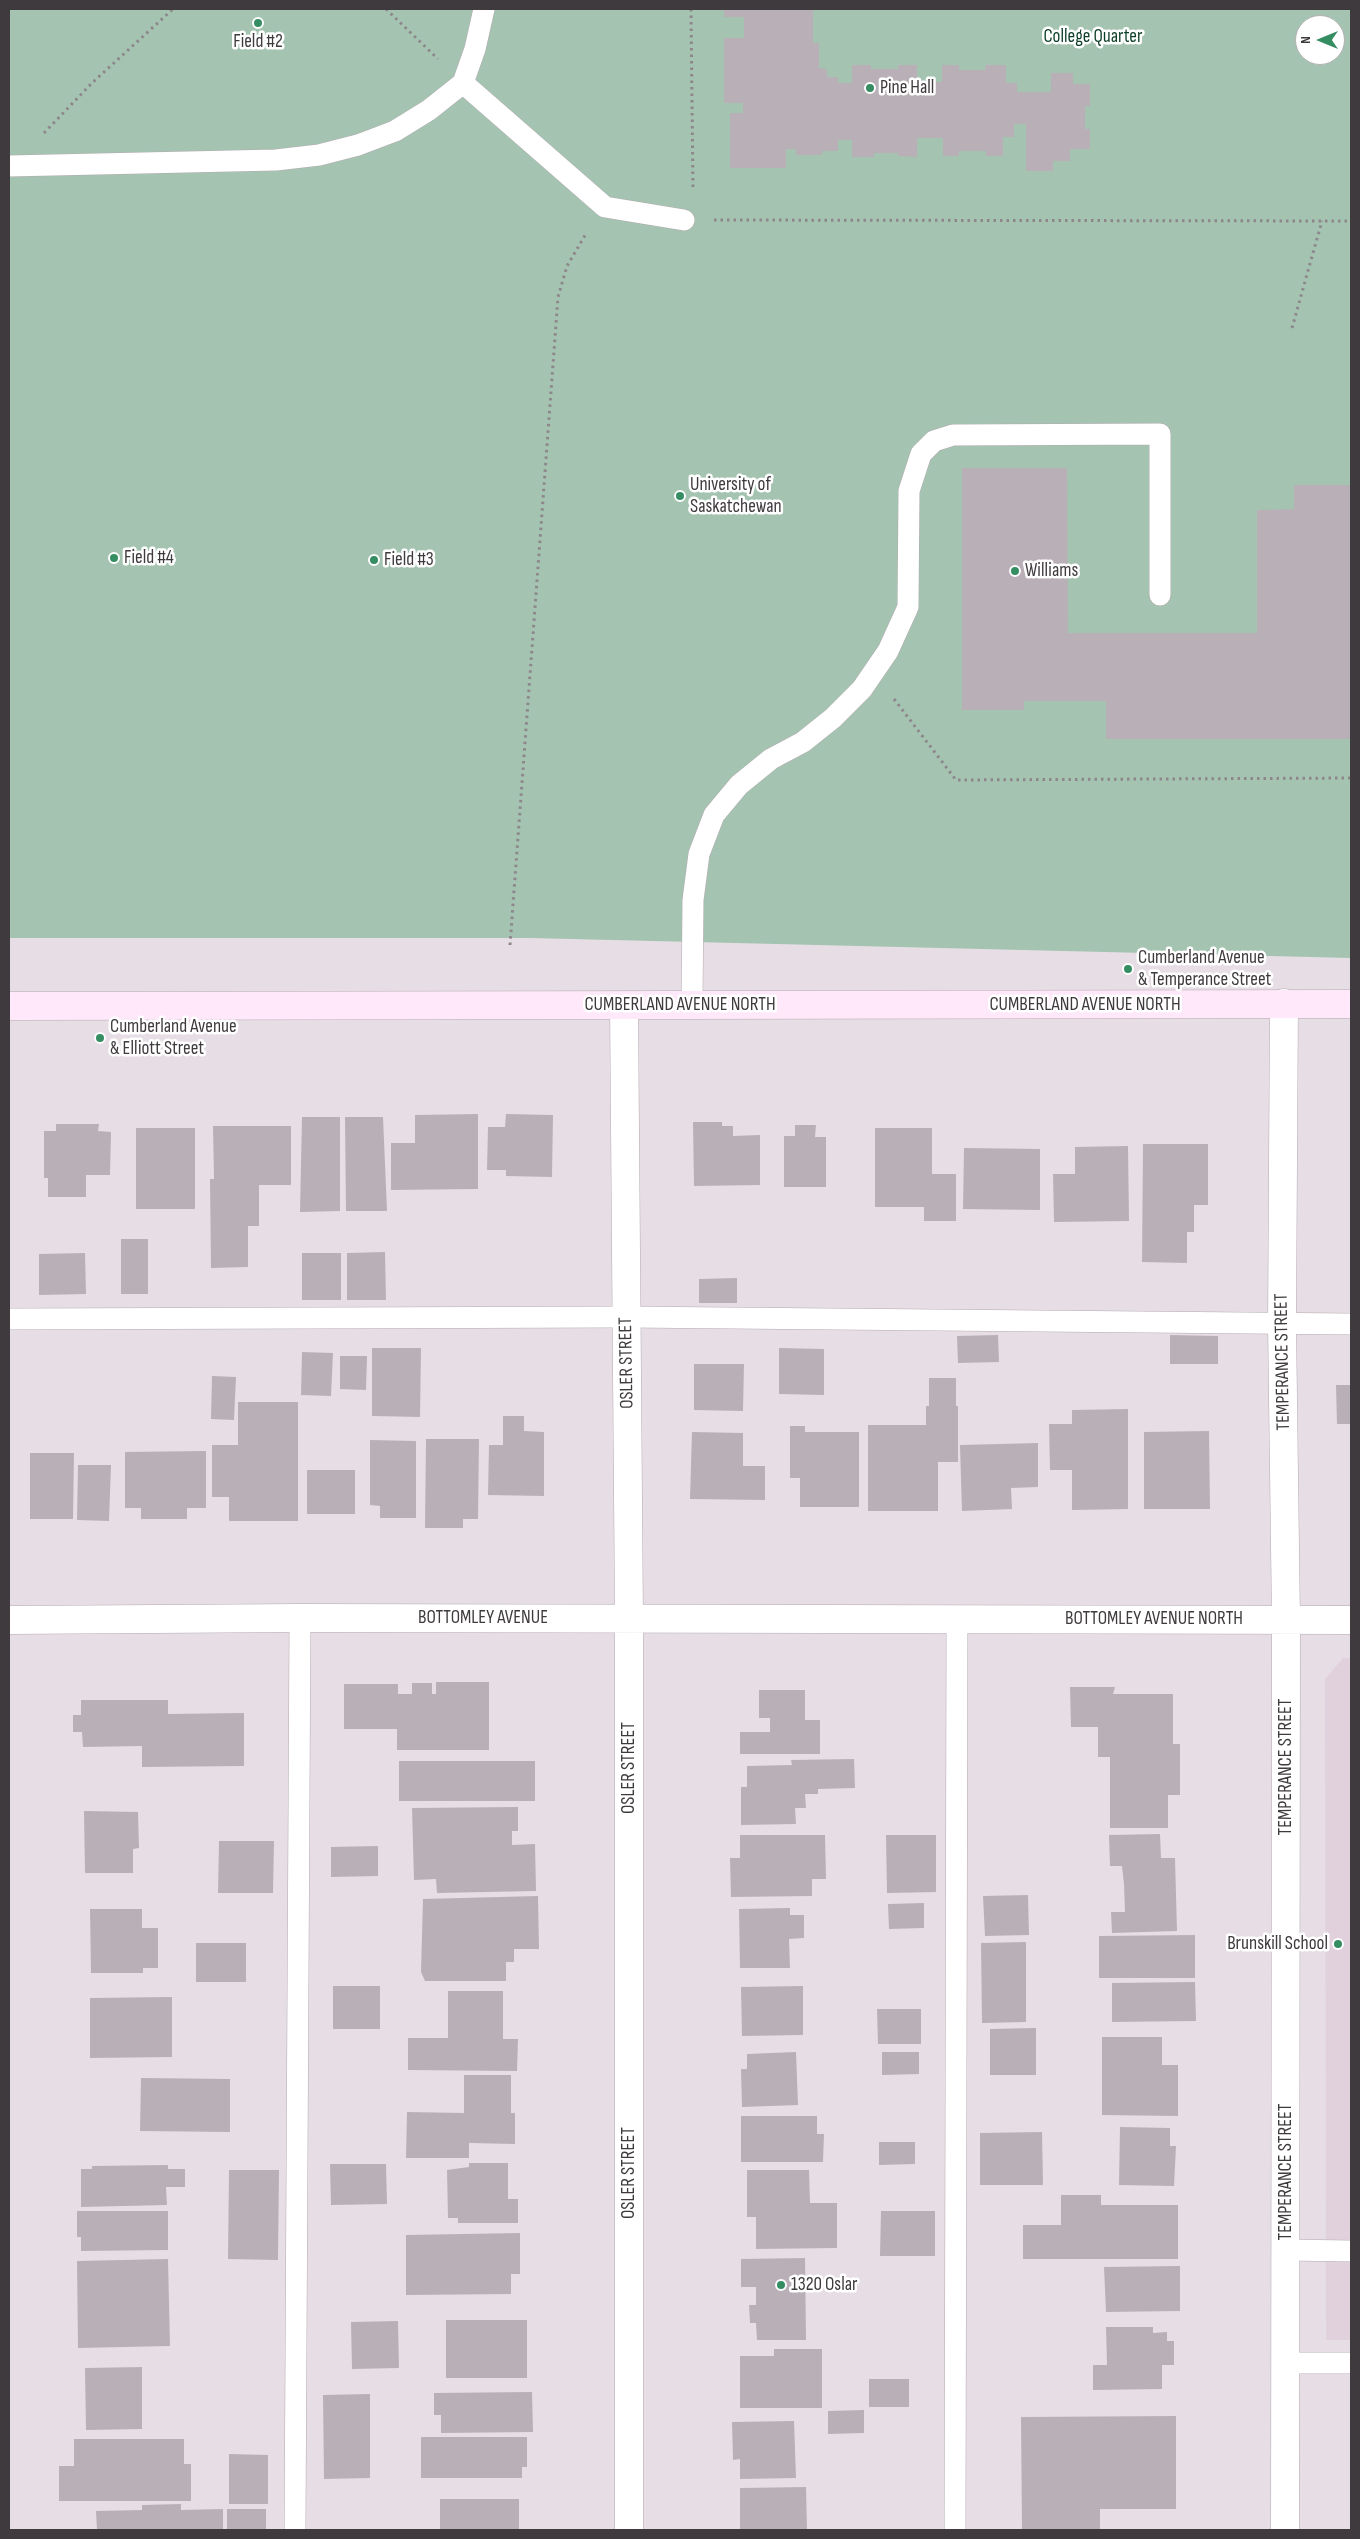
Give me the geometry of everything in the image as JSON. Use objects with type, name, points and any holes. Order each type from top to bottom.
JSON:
[{"type":"main road","name":"CUMBERLAND AVENUE NORTH","points":[[9,1006],[1351,1004]]},
{"type":"street","name":"TEMPERANCE STREET","points":[[1284,1003],[1282,1324],[1286,1620],[1286,2530]]},
{"type":"street","name":"OSLER STREET","points":[[624,1006],[630,1618],[629,2530]]},
{"type":"street","name":"BOTTOMLEY AVENUE","points":[[9,1620],[300,1618],[957,1619]]},
{"type":"street","name":"BOTTOMLEY AVENUE NORTH","points":[[957,1619],[1351,1620]]},
{"type":"lane","points":[[11,166],[276,160],[319,155],[358,145],[395,131],[429,110],[463,83],[475,49],[484,9]]},
{"type":"lane","points":[[463,83],[605,207],[689,220]]},
{"type":"lane","points":[[692,1005],[693,900],[699,854],[714,815],[739,785],[771,760],[803,742],[833,718],[862,689],[888,651],[908,607],[909,491],[913,471],[920,454],[934,441],[952,435],[1160,434],[1160,595]]},
{"type":"lane","points":[[9,1319],[626,1317],[1351,1324]]},
{"type":"lane","points":[[295,2530],[300,1618]]},
{"type":"lane","points":[[956,2530],[957,1619]]},
{"type":"lane","points":[[1286,2250],[1351,2251]]},
{"type":"lane","points":[[1285,2363],[1351,2363]]},
{"type":"path","points":[[11,166],[92,83],[173,9]]},
{"type":"path","points":[[386,9],[463,83]]},
{"type":"path","points":[[691,9],[689,220],[1351,221]]},
{"type":"path","points":[[510,945],[558,297],[567,266],[605,207]]},
{"type":"path","points":[[1292,328],[1322,221]]},
{"type":"path","points":[[888,651],[886,684],[897,705],[956,780],[1351,778]]},
{"type":"shaded area","name":"Brunskill School","points":[[1343,1658],[1351,1658],[1351,2340],[1326,2340],[1325,1679]]},
{"type":"green space","name":"University of Saskatchewan","points":[[9,9],[1351,9],[1351,958],[530,938],[9,938]]},
{"type":"building","name":"Pine Hall","points":[[724,9],[813,9],[813,43],[819,43],[819,68],[827,69],[827,77],[838,77],[838,83],[852,83],[852,65],[871,65],[871,69],[898,69],[898,65],[917,65],[917,82],[942,82],[942,65],[959,65],[959,70],[985,70],[986,65],[1006,65],[1006,83],[1017,83],[1017,92],[1051,92],[1051,73],[1073,73],[1073,84],[1090,84],[1090,106],[1085,106],[1085,129],[1090,129],[1090,149],[1070,149],[1070,161],[1053,161],[1053,171],[1026,171],[1026,124],[1014,124],[1014,137],[1003,137],[1003,156],[986,156],[986,151],[959,151],[959,156],[943,156],[943,138],[917,138],[917,157],[898,156],[898,153],[874,153],[874,157],[852,157],[852,140],[838,140],[838,151],[822,151],[822,155],[796,155],[796,149],[786,149],[786,168],[730,168],[730,113],[743,113],[743,103],[724,103],[724,38],[744,38],[744,17],[724,17]]},
{"type":"building","name":"Williams","points":[[962,468],[1067,468],[1068,633],[1257,633],[1257,510],[1294,509],[1294,485],[1351,485],[1351,739],[1106,739],[1106,701],[1024,701],[1024,710],[962,710]]},
{"type":"building","points":[[478,1114],[478,1189],[391,1190],[391,1143],[415,1143],[415,1115]]},
{"type":"building","points":[[506,1114],[553,1115],[552,1177],[506,1176],[506,1170],[487,1170],[488,1127],[505,1127]]},
{"type":"building","points":[[302,1117],[340,1117],[340,1211],[300,1212]]},
{"type":"building","points":[[345,1117],[383,1117],[387,1211],[346,1211]]},
{"type":"building","points":[[693,1122],[722,1122],[722,1126],[733,1126],[733,1136],[760,1135],[760,1185],[694,1186]]},
{"type":"building","points":[[56,1124],[99,1124],[98,1131],[111,1132],[110,1175],[86,1175],[86,1197],[48,1197],[48,1178],[44,1178],[44,1131],[56,1131]]},
{"type":"building","points":[[795,1125],[816,1125],[815,1137],[826,1137],[826,1187],[784,1187],[784,1136],[795,1136]]},
{"type":"building","points":[[213,1126],[291,1126],[291,1185],[259,1185],[259,1226],[248,1226],[248,1267],[211,1268],[210,1179],[214,1179]]},
{"type":"building","points":[[136,1128],[195,1128],[195,1209],[136,1209]]},
{"type":"building","points":[[875,1128],[932,1128],[932,1174],[956,1174],[956,1221],[924,1221],[924,1207],[875,1207]]},
{"type":"building","points":[[1143,1144],[1208,1144],[1208,1205],[1194,1205],[1194,1232],[1187,1232],[1187,1263],[1142,1262]]},
{"type":"building","points":[[1128,1146],[1129,1221],[1054,1222],[1053,1174],[1075,1174],[1075,1147]]},
{"type":"building","points":[[964,1148],[1040,1149],[1040,1210],[963,1209]]},
{"type":"building","points":[[121,1239],[148,1239],[148,1294],[121,1294]]},
{"type":"building","points":[[385,1252],[386,1300],[347,1300],[347,1253]]},
{"type":"building","points":[[85,1253],[86,1294],[39,1295],[39,1254]]},
{"type":"building","points":[[302,1253],[341,1253],[341,1300],[302,1300]]},
{"type":"building","points":[[737,1278],[737,1303],[699,1303],[699,1279]]},
{"type":"building","points":[[998,1335],[999,1362],[958,1363],[957,1336]]},
{"type":"building","points":[[1170,1335],[1218,1336],[1218,1364],[1170,1364]]},
{"type":"building","points":[[372,1348],[421,1348],[420,1417],[372,1416]]},
{"type":"building","points":[[779,1348],[824,1349],[824,1395],[779,1394]]},
{"type":"building","points":[[302,1352],[333,1353],[331,1396],[301,1395]]},
{"type":"building","points":[[340,1356],[367,1356],[366,1390],[340,1389]]},
{"type":"building","points":[[694,1364],[744,1364],[743,1411],[694,1410]]},
{"type":"building","points":[[212,1376],[236,1377],[234,1420],[211,1419]]},
{"type":"building","points":[[929,1378],[956,1378],[956,1406],[958,1406],[958,1462],[938,1462],[938,1511],[868,1511],[868,1425],[926,1425],[926,1406],[929,1406]]},
{"type":"building","points":[[1336,1385],[1351,1385],[1351,1424],[1337,1424]]},
{"type":"building","points":[[238,1402],[298,1402],[298,1521],[229,1521],[229,1497],[212,1497],[212,1445],[238,1445]]},
{"type":"building","points":[[1128,1409],[1128,1509],[1072,1510],[1072,1470],[1050,1470],[1049,1424],[1072,1424],[1072,1410]]},
{"type":"building","points":[[503,1416],[524,1416],[524,1431],[544,1432],[544,1496],[488,1495],[489,1445],[503,1445]]},
{"type":"building","points":[[790,1426],[805,1426],[805,1432],[859,1432],[859,1507],[800,1507],[800,1478],[790,1478]]},
{"type":"building","points":[[1209,1431],[1210,1509],[1144,1509],[1144,1432]]},
{"type":"building","points":[[692,1432],[743,1433],[743,1466],[765,1466],[765,1500],[690,1499]]},
{"type":"building","points":[[426,1439],[479,1439],[478,1519],[463,1519],[463,1528],[425,1528]]},
{"type":"building","points":[[370,1440],[416,1441],[416,1518],[380,1518],[380,1506],[370,1505]]},
{"type":"building","points":[[1038,1443],[1038,1487],[1011,1488],[1012,1509],[962,1511],[960,1445]]},
{"type":"building","points":[[206,1451],[206,1508],[187,1508],[187,1519],[141,1519],[141,1508],[125,1508],[125,1452]]},
{"type":"building","points":[[30,1453],[74,1453],[73,1519],[30,1519]]},
{"type":"building","points":[[78,1465],[111,1465],[109,1521],[77,1520]]},
{"type":"building","points":[[307,1470],[355,1470],[355,1514],[307,1514]]},
{"type":"building","points":[[436,1682],[489,1682],[489,1750],[397,1750],[397,1729],[344,1729],[344,1684],[398,1684],[398,1694],[412,1694],[412,1683],[432,1683],[432,1694],[436,1694]]},
{"type":"building","points":[[1070,1687],[1115,1687],[1113,1694],[1173,1694],[1173,1744],[1180,1744],[1180,1795],[1168,1795],[1168,1828],[1110,1828],[1110,1757],[1098,1757],[1098,1727],[1071,1727]]},
{"type":"building","points":[[759,1690],[805,1690],[805,1720],[820,1720],[820,1754],[740,1754],[740,1732],[770,1732],[770,1718],[759,1718]]},
{"type":"building","points":[[81,1700],[168,1700],[168,1714],[244,1713],[244,1766],[142,1767],[142,1746],[83,1747],[82,1732],[73,1732],[73,1715],[81,1715]]},
{"type":"building","points":[[854,1759],[855,1788],[818,1789],[818,1794],[805,1794],[806,1808],[795,1808],[796,1824],[741,1825],[741,1787],[747,1787],[747,1766],[792,1765],[791,1760]]},
{"type":"building","points":[[399,1761],[535,1761],[535,1801],[399,1801]]},
{"type":"building","points":[[518,1807],[518,1831],[512,1831],[512,1845],[535,1844],[536,1891],[437,1893],[436,1879],[414,1880],[412,1808]]},
{"type":"building","points":[[84,1811],[138,1812],[139,1848],[133,1849],[133,1873],[85,1873]]},
{"type":"building","points":[[1160,1834],[1161,1858],[1175,1858],[1177,1931],[1112,1933],[1111,1912],[1125,1912],[1122,1866],[1110,1866],[1109,1835]]},
{"type":"building","points":[[740,1835],[825,1835],[826,1879],[812,1879],[812,1896],[731,1897],[730,1858],[740,1858]]},
{"type":"building","points":[[886,1835],[936,1835],[936,1892],[887,1893]]},
{"type":"building","points":[[219,1841],[274,1841],[273,1893],[218,1893]]},
{"type":"building","points":[[378,1846],[378,1876],[331,1877],[331,1847]]},
{"type":"building","points":[[1028,1895],[1029,1935],[985,1936],[983,1896]]},
{"type":"building","points":[[538,1896],[539,1949],[514,1949],[514,1962],[506,1962],[506,1981],[425,1981],[421,1972],[423,1899]]},
{"type":"building","points":[[924,1903],[924,1928],[889,1929],[888,1904]]},
{"type":"building","points":[[790,1908],[790,1915],[804,1915],[804,1938],[789,1939],[790,1968],[740,1968],[739,1909]]},
{"type":"building","points":[[90,1909],[142,1909],[142,1928],[158,1928],[158,1968],[143,1968],[143,1973],[91,1973]]},
{"type":"building","points":[[1195,1935],[1195,1978],[1099,1978],[1099,1936]]},
{"type":"building","points":[[1026,1942],[1026,2022],[982,2023],[981,1943]]},
{"type":"building","points":[[196,1943],[246,1943],[246,1982],[196,1982]]},
{"type":"building","points":[[1195,1982],[1196,2021],[1112,2022],[1112,1983]]},
{"type":"building","points":[[333,1986],[380,1986],[380,2029],[333,2029]]},
{"type":"building","points":[[803,1986],[803,2035],[742,2036],[741,1987]]},
{"type":"building","points":[[448,1991],[503,1991],[503,2039],[518,2039],[517,2071],[408,2070],[408,2038],[448,2038]]},
{"type":"building","points":[[172,1997],[172,2057],[90,2058],[90,1998]]},
{"type":"building","points":[[877,2009],[921,2009],[921,2044],[878,2044]]},
{"type":"building","points":[[1036,2028],[1036,2075],[990,2075],[990,2029]]},
{"type":"building","points":[[1102,2037],[1162,2037],[1162,2065],[1178,2065],[1178,2116],[1102,2115]]},
{"type":"building","points":[[796,2052],[798,2105],[742,2107],[741,2069],[747,2069],[747,2054]]},
{"type":"building","points":[[882,2052],[919,2052],[919,2074],[882,2075]]},
{"type":"building","points":[[464,2075],[511,2075],[511,2113],[515,2113],[515,2144],[469,2143],[469,2158],[406,2158],[407,2112],[464,2113]]},
{"type":"building","points":[[141,2078],[230,2079],[230,2132],[140,2131]]},
{"type":"building","points":[[741,2116],[817,2116],[817,2134],[824,2134],[823,2162],[741,2162]]},
{"type":"building","points":[[1120,2127],[1170,2128],[1170,2146],[1176,2146],[1174,2186],[1119,2185]]},
{"type":"building","points":[[1042,2132],[1043,2185],[980,2185],[980,2133]]},
{"type":"building","points":[[879,2142],[915,2142],[915,2164],[879,2165]]},
{"type":"building","points":[[469,2163],[508,2163],[508,2199],[518,2199],[518,2223],[458,2223],[458,2218],[448,2218],[447,2170],[469,2167]]},
{"type":"building","points":[[330,2164],[386,2164],[387,2204],[331,2205]]},
{"type":"building","points":[[168,2165],[168,2169],[185,2169],[185,2187],[166,2187],[167,2205],[81,2207],[81,2169],[92,2169],[92,2166]]},
{"type":"building","points":[[229,2170],[279,2170],[278,2260],[228,2259]]},
{"type":"building","points":[[747,2170],[809,2170],[810,2203],[837,2203],[837,2248],[756,2249],[756,2217],[747,2217]]},
{"type":"building","points":[[1061,2195],[1101,2195],[1101,2205],[1178,2205],[1178,2259],[1023,2259],[1023,2225],[1061,2225]]},
{"type":"building","points":[[77,2211],[168,2211],[168,2250],[81,2251],[81,2237],[77,2237]]},
{"type":"building","points":[[881,2211],[935,2211],[935,2256],[880,2256]]},
{"type":"building","points":[[520,2233],[520,2274],[511,2274],[511,2294],[406,2295],[406,2235]]},
{"type":"building","points":[[805,2258],[806,2340],[757,2340],[756,2323],[750,2323],[749,2305],[756,2305],[756,2287],[741,2287],[741,2259]]},
{"type":"building","points":[[168,2259],[170,2346],[78,2348],[77,2261]]},
{"type":"building","points":[[1180,2266],[1180,2311],[1106,2312],[1104,2267]]},
{"type":"building","points":[[446,2320],[527,2320],[527,2378],[446,2378]]},
{"type":"building","points":[[398,2321],[399,2368],[352,2369],[351,2322]]},
{"type":"building","points":[[1106,2327],[1153,2327],[1153,2333],[1167,2332],[1167,2341],[1174,2341],[1174,2365],[1162,2365],[1162,2389],[1093,2390],[1093,2365],[1107,2365]]},
{"type":"building","points":[[774,2349],[822,2349],[822,2408],[740,2408],[740,2356],[774,2356]]},
{"type":"building","points":[[142,2367],[142,2429],[86,2430],[85,2368]]},
{"type":"building","points":[[869,2379],[909,2379],[909,2407],[869,2407]]},
{"type":"building","points":[[532,2392],[533,2432],[441,2433],[441,2415],[434,2415],[434,2393]]},
{"type":"building","points":[[370,2394],[370,2478],[324,2479],[323,2395]]},
{"type":"building","points":[[864,2410],[864,2433],[828,2434],[828,2411]]},
{"type":"building","points":[[1176,2416],[1176,2509],[1100,2509],[1100,2530],[1022,2530],[1021,2417]]},
{"type":"building","points":[[794,2421],[796,2478],[740,2479],[740,2459],[733,2460],[732,2422]]},
{"type":"building","points":[[421,2437],[527,2437],[527,2467],[522,2467],[522,2478],[421,2478]]},
{"type":"building","points":[[74,2439],[184,2439],[184,2464],[191,2464],[191,2501],[59,2501],[59,2466],[74,2466]]},
{"type":"building","points":[[229,2454],[268,2455],[268,2504],[229,2504]]},
{"type":"building","points":[[806,2487],[807,2530],[740,2530],[740,2488]]},
{"type":"building","points":[[440,2499],[519,2499],[519,2530],[440,2530]]},
{"type":"building","points":[[181,2504],[181,2510],[223,2509],[223,2530],[97,2530],[96,2511],[142,2510],[142,2505]]},
{"type":"building","points":[[227,2509],[266,2509],[266,2530],[227,2530]]},
{"type":"place","name":"Field #2","points":[[258,23]]},
{"type":"place","name":"Pine Hall","points":[[870,88]]},
{"type":"place","name":"University of Saskatchewan","points":[[680,496]]},
{"type":"place","name":"Field #4","points":[[114,558]]},
{"type":"place","name":"Field #3","points":[[374,560]]},
{"type":"place","name":"Williams","points":[[1015,571]]},
{"type":"place","name":"Cumberland Avenue & Temperance Street","points":[[1128,969]]},
{"type":"place","name":"Cumberland Avenue & Elliott Street","points":[[100,1038]]},
{"type":"place","name":"Brunskill School","points":[[1338,1944]]},
{"type":"place","name":"1320 Oslar","points":[[781,2285]]},
{"type":"park label","name":"College Quarter","points":[[1093,37]]}]
